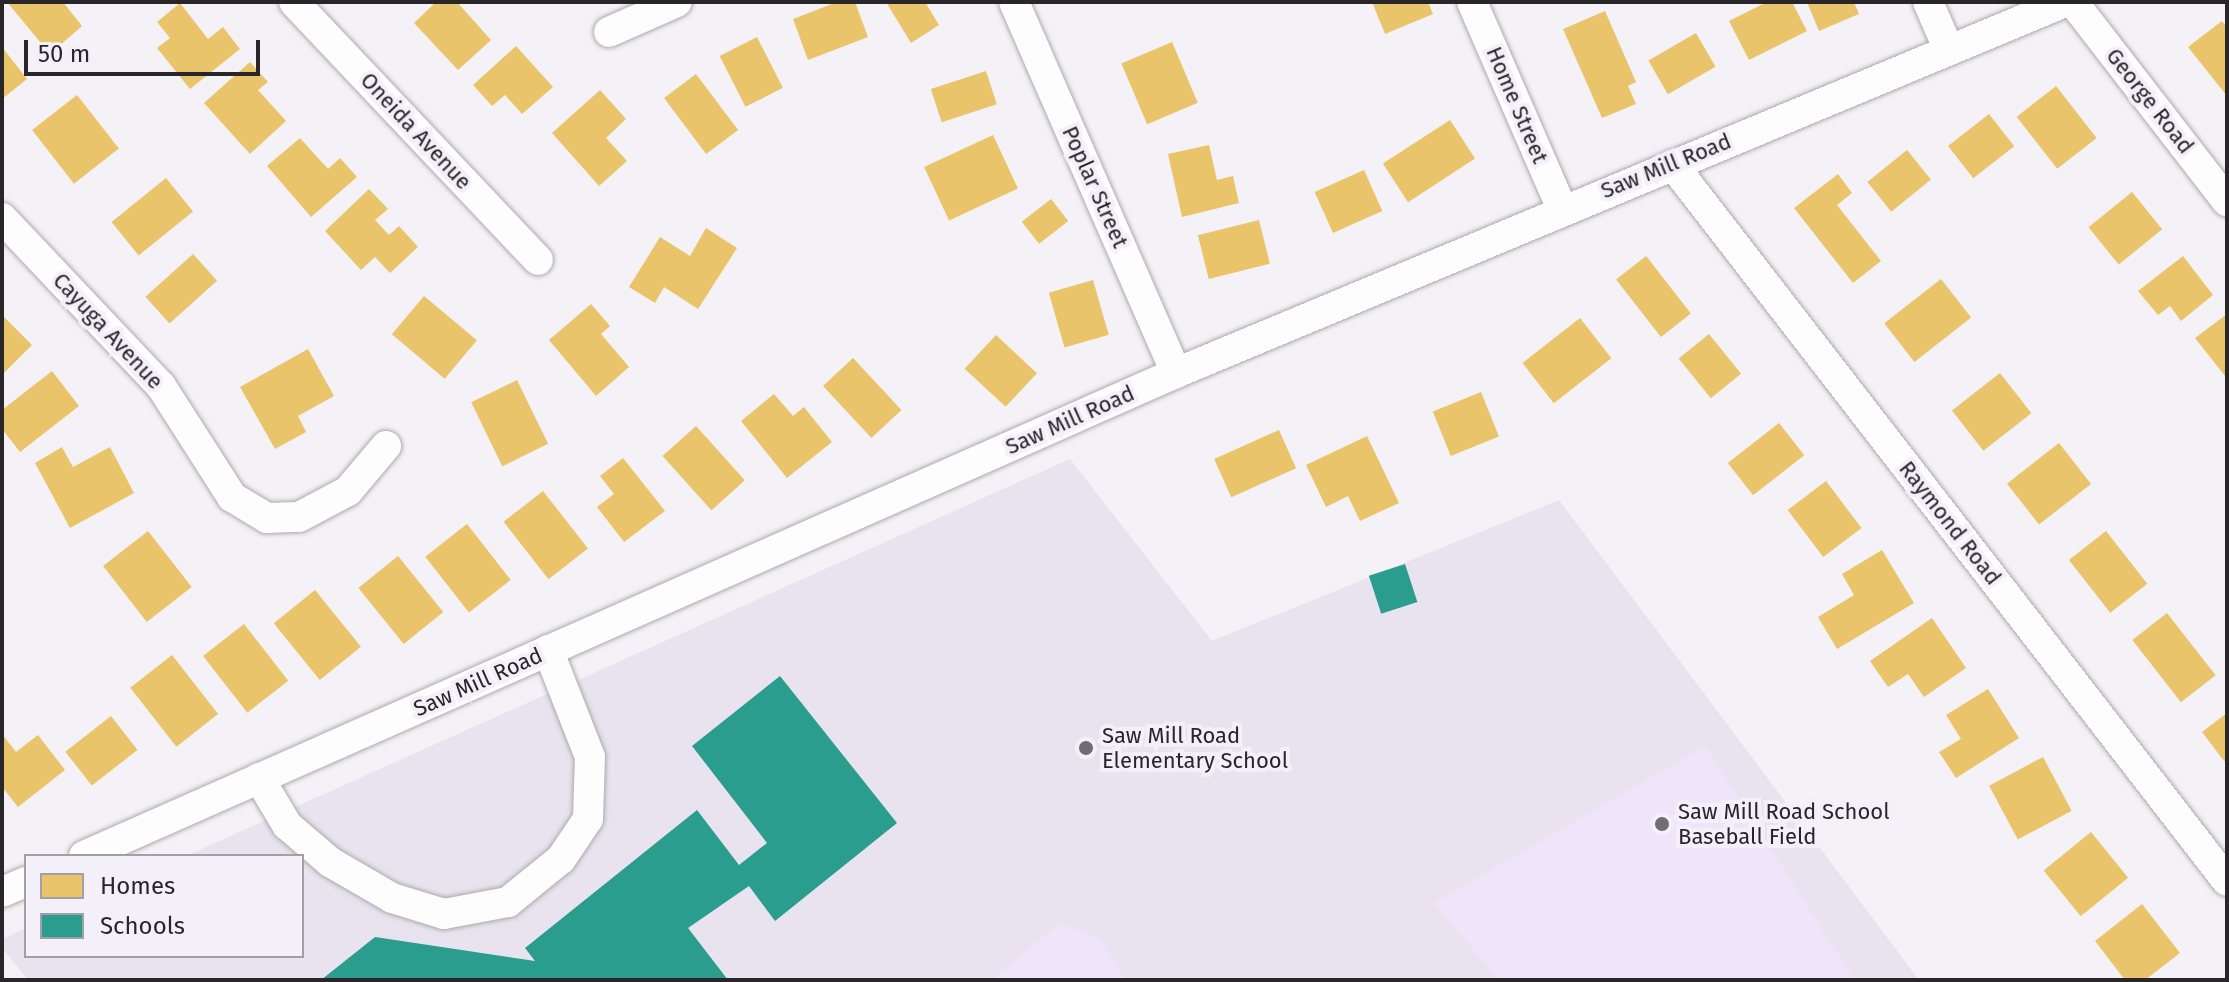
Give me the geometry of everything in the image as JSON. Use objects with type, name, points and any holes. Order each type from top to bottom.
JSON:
[{"type":"street","name":"Oneida Avenue","points":[[294,2],[538,260]]},
{"type":"street","points":[[609,32],[677,2]]},
{"type":"street","name":"Poplar Street","points":[[1014,2],[1176,373]]},
{"type":"street","name":"Home Street","points":[[1472,2],[1561,207]]},
{"type":"street","points":[[1928,2],[1948,48]]},
{"type":"street","name":"Saw Mill Road","points":[[88,854],[1176,373],[1561,207],[1673,165],[1948,48],[2065,2]]},
{"type":"street","name":"George Road","points":[[2073,2],[2227,201]]},
{"type":"street","name":"Raymond Road","points":[[1673,165],[2227,881]]},
{"type":"street","name":"Cayuga Avenue","points":[[2,218],[161,386],[244,504],[267,518],[326,507],[386,446]]},
{"type":"street","points":[[259,778],[287,825],[330,862],[392,898],[444,914],[508,902],[561,859],[588,819],[590,757],[548,650]]},
{"type":"street","points":[[2,892],[24,883]]},
{"type":"shaded area","name":"Saw Mill Road Elementary School","points":[[1070,459],[1212,641],[1559,500],[1919,980],[28,980],[2,948],[2,939],[24,929],[24,958],[304,958],[304,854],[190,854]]},
{"type":"shaded area","name":"Saw Mill Road School Baseball Field","points":[[1705,746],[1855,980],[1499,980],[1434,903]]},
{"type":"shaded area","points":[[1060,923],[1101,940],[1126,980],[991,980]]},
{"type":"building: Homes","points":[[7,2],[63,2],[82,26],[50,54]]},
{"type":"building: Homes","points":[[436,2],[457,2],[491,40],[458,70],[414,23]]},
{"type":"building: Homes","points":[[837,2],[855,2],[868,37],[808,60],[793,19]]},
{"type":"building: Homes","points":[[886,2],[925,2],[939,25],[911,43]]},
{"type":"building: Homes","points":[[1372,2],[1428,2],[1433,14],[1385,34]]},
{"type":"building: Homes","points":[[1767,2],[1792,2],[1807,31],[1749,60],[1729,21]]},
{"type":"building: Homes","points":[[1807,2],[1854,2],[1859,14],[1819,31]]},
{"type":"building: Homes","points":[[180,3],[208,39],[223,27],[240,49],[190,89],[157,48],[170,38],[157,22]]},
{"type":"building: Homes","points":[[1605,11],[1636,82],[1628,86],[1636,104],[1602,118],[1563,29]]},
{"type":"building: Homes","points":[[2222,21],[2227,27],[2227,96],[2188,47]]},
{"type":"building: Homes","points":[[1696,33],[1716,67],[1668,94],[1648,60]]},
{"type":"building: Homes","points":[[757,37],[783,88],[745,107],[720,56]]},
{"type":"building: Homes","points":[[1172,42],[1198,103],[1147,124],[1121,63]]},
{"type":"building: Homes","points":[[516,46],[553,87],[522,114],[505,95],[492,106],[473,85]]},
{"type":"building: Homes","points":[[2,47],[27,79],[2,99]]},
{"type":"building: Homes","points":[[250,62],[268,82],[258,90],[286,121],[250,154],[204,103]]},
{"type":"building: Homes","points":[[986,71],[997,104],[942,122],[931,89]]},
{"type":"building: Homes","points":[[696,74],[738,130],[706,154],[664,98]]},
{"type":"building: Homes","points":[[2056,86],[2097,138],[2057,169],[2017,117]]},
{"type":"building: Homes","points":[[600,90],[626,119],[606,138],[627,161],[599,186],[552,133]]},
{"type":"building: Homes","points":[[77,95],[119,149],[74,184],[32,130]]},
{"type":"building: Homes","points":[[1989,114],[2014,146],[1973,178],[1948,146]]},
{"type":"building: Homes","points":[[1450,120],[1475,159],[1408,202],[1383,164]]},
{"type":"building: Homes","points":[[993,135],[1018,188],[949,221],[924,167]]},
{"type":"building: Homes","points":[[300,138],[328,169],[340,158],[357,177],[311,217],[267,166]]},
{"type":"building: Homes","points":[[1209,145],[1217,180],[1233,176],[1239,203],[1182,217],[1168,154]]},
{"type":"building: Homes","points":[[1907,150],[1931,180],[1891,212],[1867,182]]},
{"type":"building: Homes","points":[[1364,170],[1382,211],[1333,233],[1315,192]]},
{"type":"building: Homes","points":[[1838,174],[1852,193],[1837,205],[1881,261],[1853,283],[1794,208]]},
{"type":"building: Homes","points":[[166,178],[193,211],[139,255],[112,222]]},
{"type":"building: Homes","points":[[369,189],[388,209],[375,220],[389,235],[399,226],[418,247],[390,273],[375,257],[361,270],[325,231]]},
{"type":"building: Homes","points":[[2132,192],[2162,229],[2119,265],[2088,227]]},
{"type":"building: Homes","points":[[1051,199],[1068,221],[1039,244],[1022,222]]},
{"type":"building: Homes","points":[[1259,220],[1270,264],[1209,279],[1198,235]]},
{"type":"building: Homes","points":[[706,228],[737,248],[698,309],[664,287],[655,303],[629,287],[660,237],[690,256]]},
{"type":"building: Homes","points":[[193,254],[217,281],[170,324],[145,297]]},
{"type":"building: Homes","points":[[1646,256],[1691,314],[1661,337],[1616,279]]},
{"type":"building: Homes","points":[[2183,256],[2213,295],[2181,321],[2170,306],[2158,315],[2138,291]]},
{"type":"building: Homes","points":[[1941,279],[1971,318],[1914,362],[1884,323]]},
{"type":"building: Homes","points":[[1093,280],[1109,335],[1064,347],[1049,293]]},
{"type":"building: Homes","points":[[424,296],[477,340],[445,379],[392,334]]},
{"type":"building: Homes","points":[[591,304],[610,326],[601,334],[629,367],[596,396],[549,340]]},
{"type":"building: Homes","points":[[2227,314],[2227,374],[2225,376],[2195,338]]},
{"type":"building: Homes","points":[[2,315],[32,345],[2,375]]},
{"type":"building: Homes","points":[[1580,318],[1611,358],[1554,403],[1522,363]]},
{"type":"building: Homes","points":[[1709,334],[1741,374],[1711,398],[1679,359]]},
{"type":"building: Homes","points":[[996,335],[1037,373],[1006,407],[965,369]]},
{"type":"building: Homes","points":[[308,349],[334,396],[298,416],[306,432],[275,449],[240,387]]},
{"type":"building: Homes","points":[[853,358],[901,410],[871,438],[823,386]]},
{"type":"building: Homes","points":[[52,371],[79,406],[20,452],[2,429],[2,410]]},
{"type":"building: Homes","points":[[2000,373],[2031,413],[1983,451],[1952,411]]},
{"type":"building: Homes","points":[[517,380],[548,444],[502,466],[471,402]]},
{"type":"building: Homes","points":[[1481,392],[1499,437],[1451,456],[1433,411]]},
{"type":"building: Homes","points":[[774,394],[793,416],[804,407],[832,442],[787,478],[741,421]]},
{"type":"building: Homes","points":[[1779,423],[1804,455],[1753,495],[1728,463]]},
{"type":"building: Homes","points":[[696,426],[745,480],[711,510],[663,456]]},
{"type":"building: Homes","points":[[1279,430],[1296,468],[1231,497],[1214,459]]},
{"type":"building: Homes","points":[[1367,436],[1399,503],[1360,521],[1348,496],[1326,507],[1306,465]]},
{"type":"building: Homes","points":[[2059,443],[2091,484],[2039,525],[2007,484]]},
{"type":"building: Homes","points":[[62,447],[73,467],[110,447],[134,493],[70,528],[35,463]]},
{"type":"building: Homes","points":[[623,458],[665,511],[624,542],[597,507],[614,494],[600,476]]},
{"type":"building: Homes","points":[[1826,481],[1862,528],[1823,557],[1788,510]]},
{"type":"building: Homes","points":[[543,491],[588,549],[549,579],[504,522]]},
{"type":"building: Homes","points":[[467,524],[511,580],[469,613],[425,557]]},
{"type":"building: Homes","points":[[148,531],[192,587],[147,622],[103,566]]},
{"type":"building: Homes","points":[[2106,531],[2147,584],[2110,613],[2069,560]]},
{"type":"building: Homes","points":[[1882,550],[1914,603],[1837,649],[1818,617],[1854,595],[1842,574]]},
{"type":"building: Homes","points":[[398,556],[443,612],[404,644],[358,588]]},
{"type":"building: Homes","points":[[315,590],[361,647],[320,680],[274,623]]},
{"type":"building: Homes","points":[[2167,613],[2216,675],[2181,702],[2132,640]]},
{"type":"building: Homes","points":[[1932,618],[1966,668],[1924,697],[1908,674],[1888,687],[1870,661]]},
{"type":"building: Homes","points":[[244,624],[288,681],[247,713],[203,656]]},
{"type":"building: Homes","points":[[172,655],[218,714],[176,747],[130,688]]},
{"type":"building: Homes","points":[[1988,689],[2019,738],[1956,778],[1939,752],[1961,739],[1946,715]]},
{"type":"building: Homes","points":[[2227,713],[2227,759],[2224,761],[2202,732]]},
{"type":"building: Homes","points":[[111,716],[137,750],[92,786],[65,752]]},
{"type":"building: Homes","points":[[2,734],[16,752],[38,735],[65,770],[18,807],[2,787]]},
{"type":"building: Homes","points":[[2043,757],[2072,811],[2018,839],[1989,786]]},
{"type":"building: Homes","points":[[2091,832],[2128,878],[2081,916],[2044,870]]},
{"type":"building: Homes","points":[[2142,904],[2180,953],[2145,980],[2125,980],[2095,941]]},
{"type":"building: Schools","points":[[1405,564],[1417,602],[1381,614],[1369,576]]},
{"type":"building: Schools","points":[[780,676],[897,823],[775,921],[749,886],[688,928],[728,980],[321,980],[375,937],[535,961],[525,948],[697,810],[739,865],[767,843],[692,746]]},
{"type":"place","name":"Saw Mill Road Elementary School","points":[[1086,748]]},
{"type":"place","name":"Saw Mill Road School Baseball Field","points":[[1662,824]]}]
